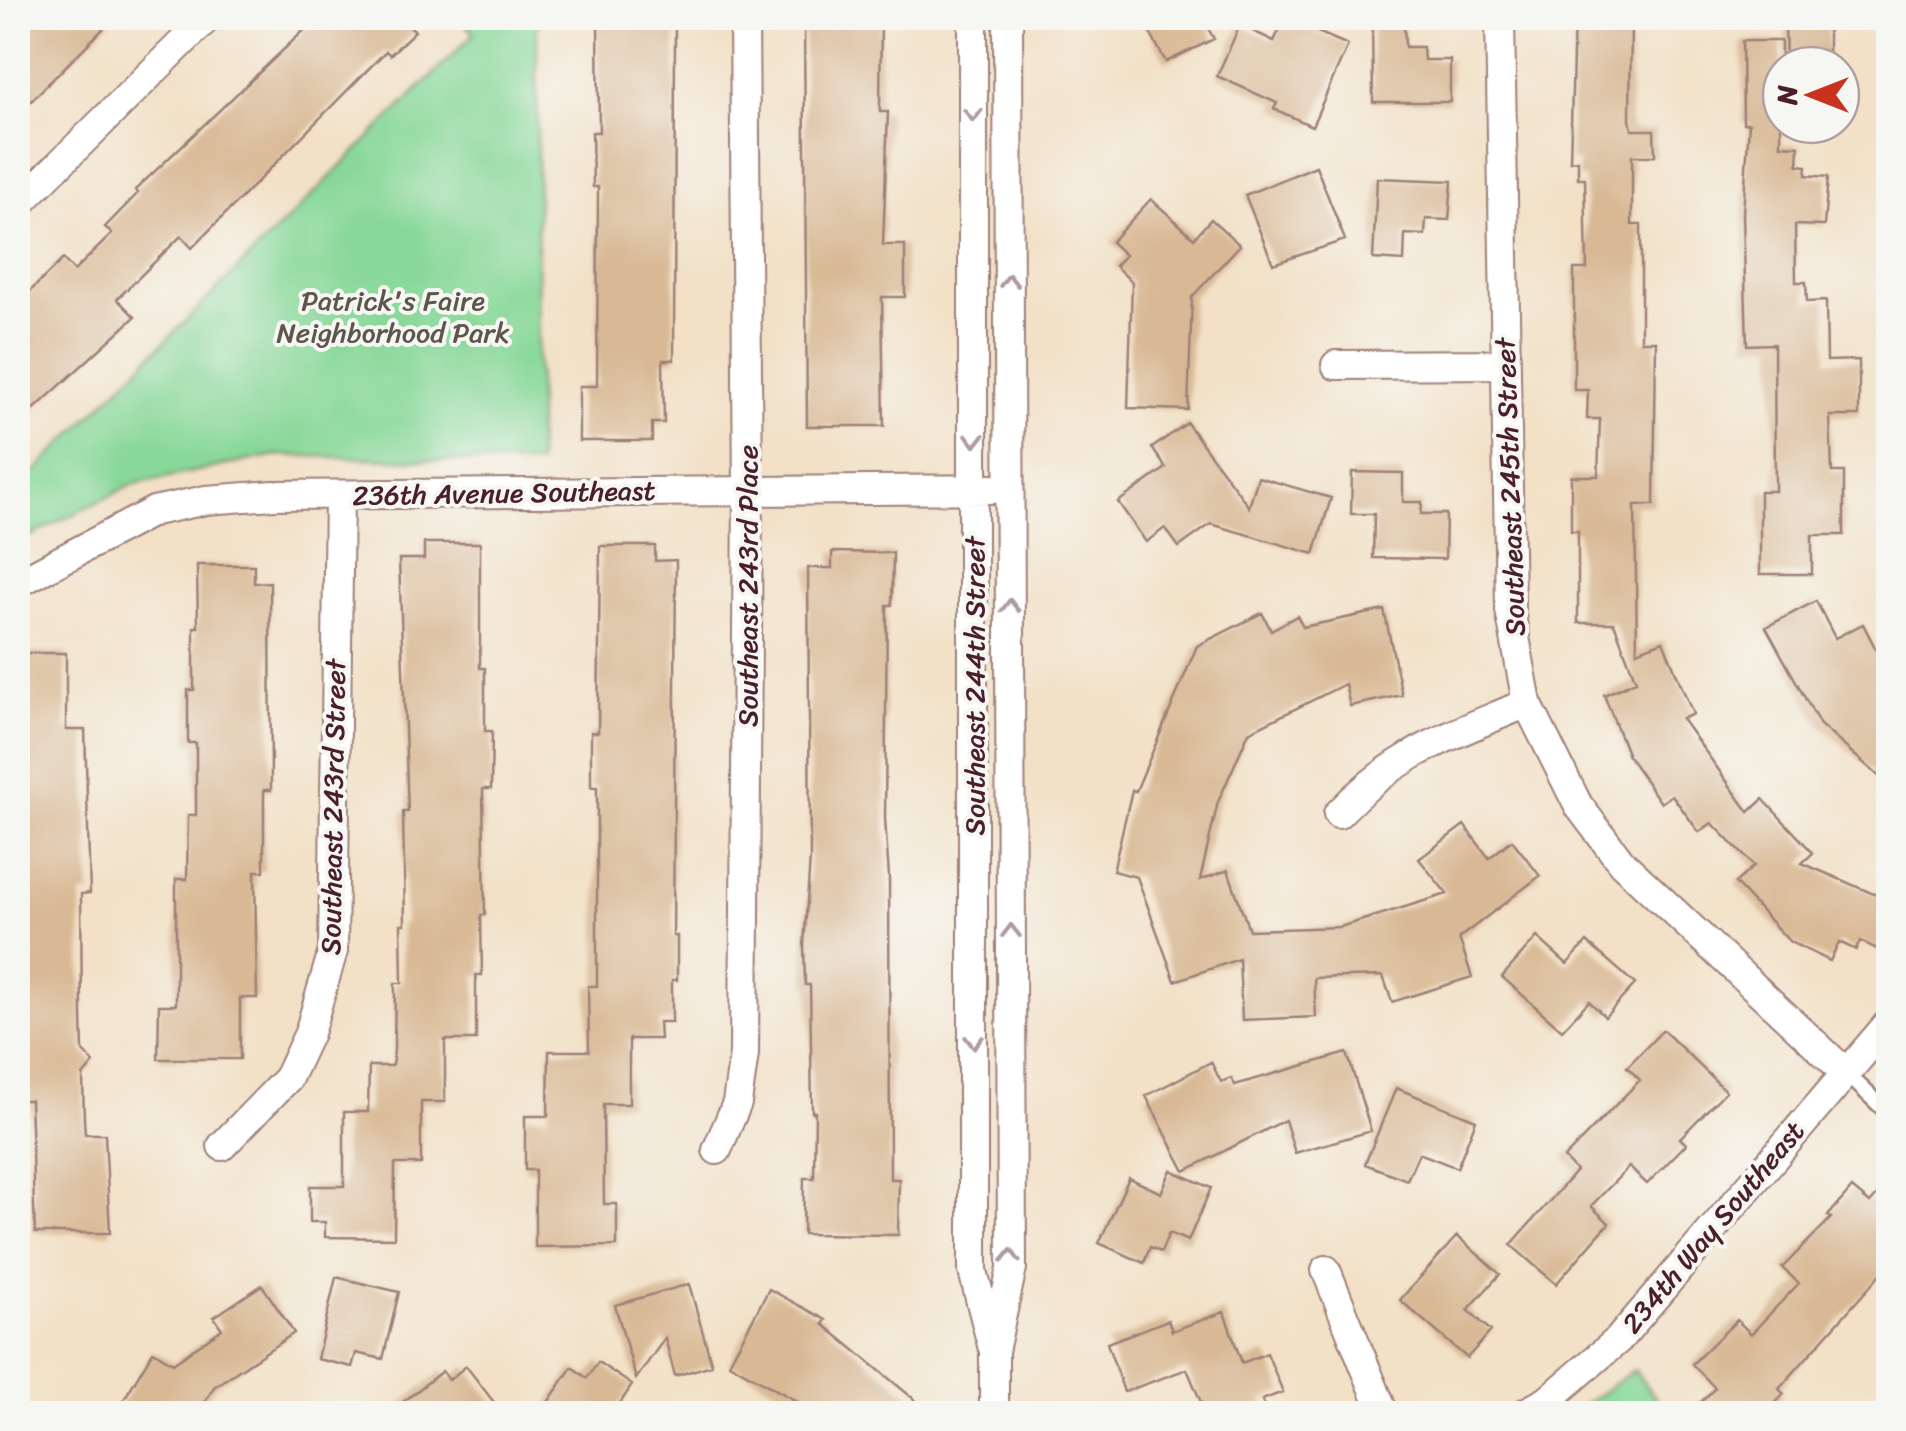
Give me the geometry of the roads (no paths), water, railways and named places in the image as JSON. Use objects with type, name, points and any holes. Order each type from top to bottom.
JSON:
[{"type":"street","points":[[18,205],[207,18]]},
{"type":"street","name":"Southeast 243rd Place","points":[[717,1150],[737,1104],[744,1054],[748,491],[744,18]]},
{"type":"street","name":"Southeast 244th Street","points":[[972,18],[973,1271],[994,1351]]},
{"type":"street","name":"Southeast 244th Street","points":[[994,1414],[994,1351],[1012,1268],[1008,18]]},
{"type":"street","name":"Southeast 245th Street","points":[[1500,18],[1510,610],[1527,703],[1578,805],[1622,862],[1845,1072]]},
{"type":"street","points":[[1336,365],[1503,364]]},
{"type":"street","name":"236th Avenue Southeast","points":[[18,584],[154,511],[206,500],[338,494],[1009,488]]},
{"type":"street","name":"Southeast 243rd Street","points":[[222,1146],[288,1078],[309,1034],[334,951],[338,494]]},
{"type":"street","points":[[1338,814],[1368,783],[1405,756],[1527,703]]},
{"type":"street","name":"234th Way Southeast","points":[[1523,1414],[1546,1401],[1618,1339],[1888,1024]]},
{"type":"street","points":[[1326,1270],[1384,1414]]},
{"type":"lane","points":[[1845,1072],[1888,1113]]},
{"type":"park label","name":"Patrick's Faire Neighborhood Park","points":[[393,316]]}]
